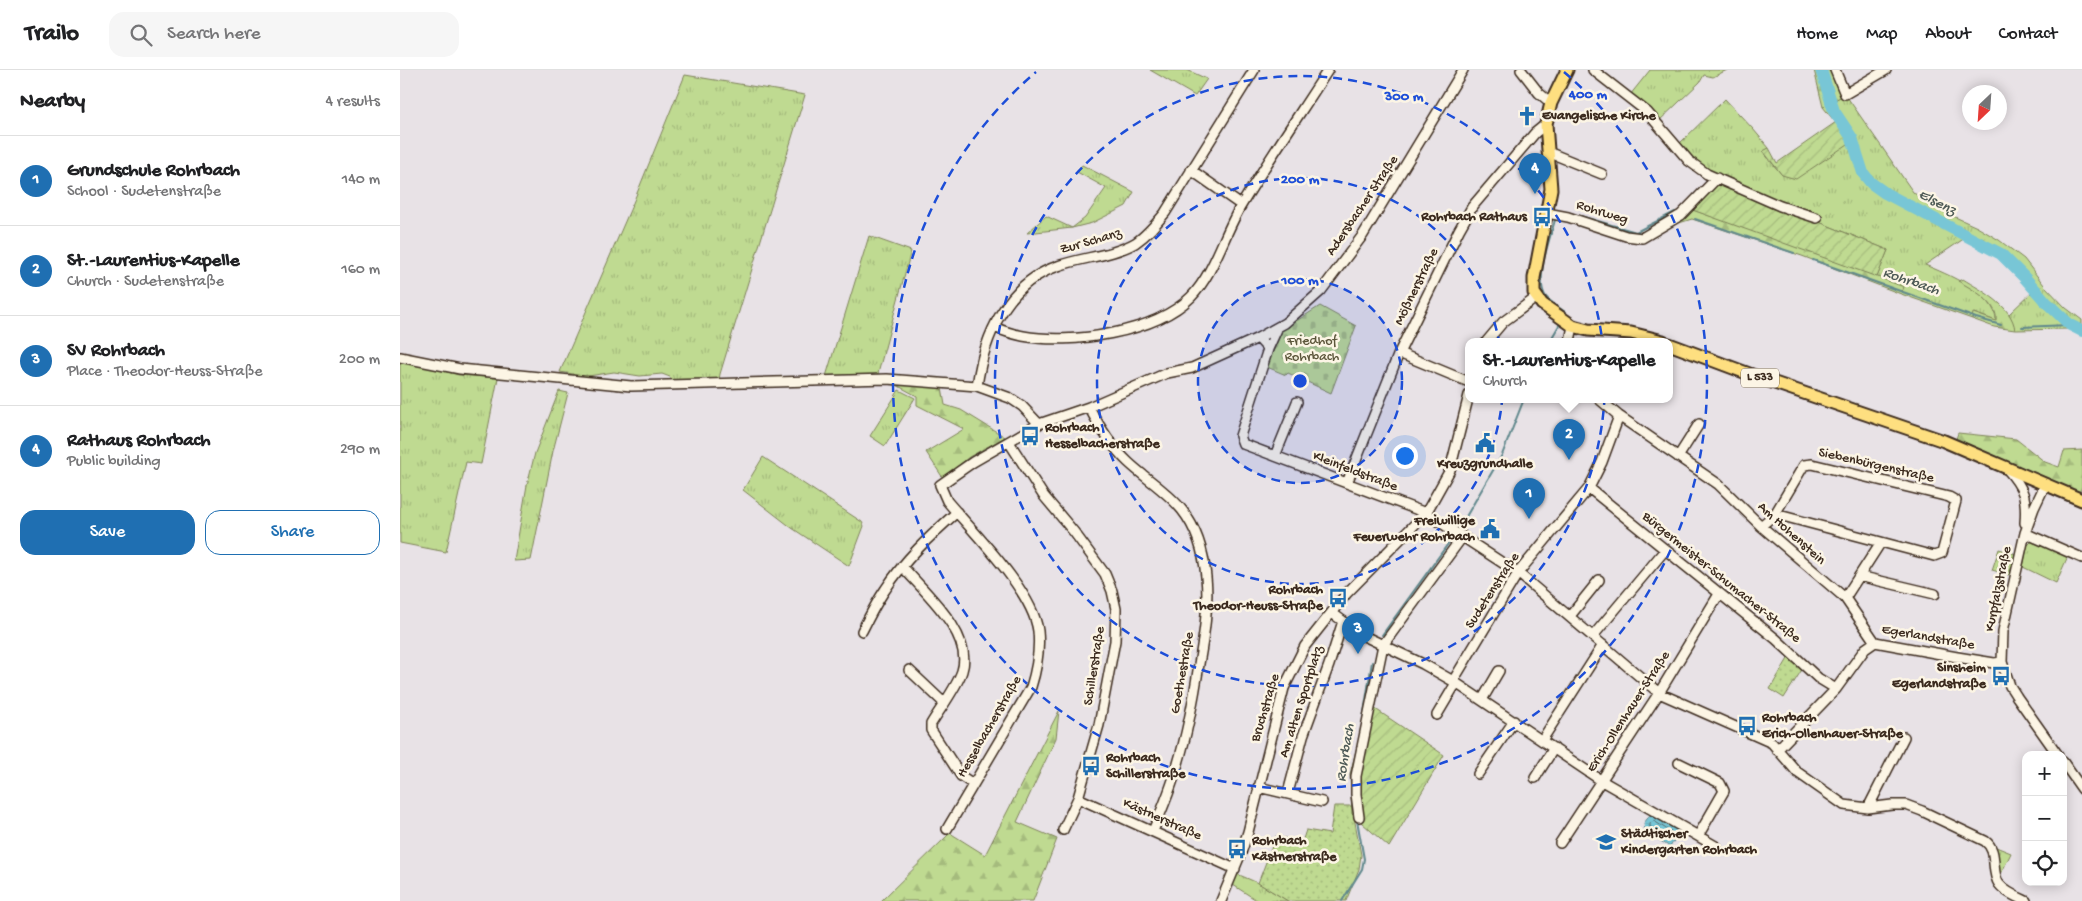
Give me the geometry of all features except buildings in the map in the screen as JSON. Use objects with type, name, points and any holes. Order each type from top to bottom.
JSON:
[{"type":"main road","points":[[1567,70],[1551,103],[1546,124],[1551,189],[1533,287],[1537,297],[1565,321],[1588,330],[1631,333],[1650,338]]},
{"type":"main road","name":"L 533","points":[[1673,346],[1726,366],[1950,443],[2082,500]]},
{"type":"street","name":"Zur Schanz","points":[[977,386],[985,348],[1002,311],[1018,289],[1041,273],[1059,266],[1126,247],[1137,242],[1150,230],[1165,213],[1254,70]]},
{"type":"street","points":[[994,328],[1037,338],[1086,336],[1129,330],[1167,315],[1191,296],[1207,274],[1241,205],[1328,70]]},
{"type":"street","name":"Adersbacher Straße","points":[[940,485],[973,462],[1039,424],[1089,407],[1167,373],[1192,368],[1278,327],[1309,303],[1321,291],[1363,235],[1463,70]]},
{"type":"street","points":[[1521,70],[1539,93],[1551,103]]},
{"type":"street","points":[[1593,70],[1647,112],[1689,160],[1707,174],[1780,206],[1817,218]]},
{"type":"street","points":[[1835,70],[1845,94],[1886,70]]},
{"type":"street","name":"Mößnerstraße","points":[[1347,483],[1399,354],[1472,207],[1535,133],[1546,124]]},
{"type":"street","points":[[1548,152],[1602,174]]},
{"type":"street","points":[[1191,170],[1241,205]]},
{"type":"street","name":"Rohrweg","points":[[1547,213],[1568,217],[1626,236],[1642,238],[1681,215],[1717,178]]},
{"type":"street","points":[[1490,338],[1503,322],[1537,297]]},
{"type":"street","points":[[1565,321],[1569,338]]},
{"type":"street","name":"Kleinfeldstraße","points":[[1278,327],[1268,349],[1240,436],[1243,444],[1426,513],[1518,574],[1659,693],[1772,743],[1797,772],[1833,799],[1844,805],[1868,808],[1892,804],[1906,805],[1922,810],[1985,841],[1992,848],[1998,882],[2004,889],[2026,901]]},
{"type":"street","points":[[1258,338],[1268,349]]},
{"type":"street","points":[[1399,354],[1465,380]]},
{"type":"street","points":[[400,357],[460,369],[631,386],[887,379],[977,386],[1010,398],[1022,406],[1039,424]]},
{"type":"street","points":[[1275,456],[1297,402]]},
{"type":"street","name":"Bruchstraße","points":[[1221,901],[1248,832],[1284,688],[1292,669],[1306,646],[1370,568],[1398,543],[1426,513],[1450,470],[1467,403]]},
{"type":"street","name":"Am Hohenstein","points":[[1604,403],[1718,484],[1761,526],[1845,598],[1875,642]]},
{"type":"street","name":"Goethestraße","points":[[1089,407],[1102,432],[1128,463],[1164,490],[1182,510],[1194,529],[1202,553],[1206,576],[1204,635],[1194,695],[1178,767],[1153,831]]},
{"type":"street","name":"Sudetenstraße","points":[[1437,715],[1518,574],[1589,488],[1602,462],[1620,416]]},
{"type":"street","points":[[1678,457],[1699,424]]},
{"type":"street","name":"Schillerstraße","points":[[1009,442],[1043,495],[1074,532],[1105,574],[1112,591],[1116,609],[1115,641],[1099,725],[1078,798],[1063,830]]},
{"type":"street","name":"Siebenbürgenstraße","points":[[1761,526],[1775,514],[1804,465],[1812,464],[1956,501],[1942,553],[1934,556],[1881,542]]},
{"type":"street","name":"Kurpfalzstraße","points":[[2005,467],[2023,489],[2026,501]]},
{"type":"street","name":"Kurpfalzstraße","points":[[2025,533],[2026,501],[2029,491],[2041,483]]},
{"type":"street","name":"Kurpfalzstraße","points":[[2041,483],[2025,533],[2003,631],[2002,662],[2016,697],[2055,751]]},
{"type":"street","name":"Hesselbacherstraße","points":[[940,485],[947,500],[956,512],[1020,588],[1030,606],[1038,630],[1038,662],[1031,687],[948,829]]},
{"type":"street","name":"Bürgermeister-Schumacher-Straße","points":[[1589,488],[1776,639],[1818,678],[1836,689]]},
{"type":"street","points":[[862,631],[884,590],[902,566],[924,541],[956,512]]},
{"type":"street","points":[[1775,514],[1881,542],[1845,598]]},
{"type":"street","points":[[2025,533],[2082,558]]},
{"type":"street","points":[[1359,817],[1356,776],[1383,645],[1463,536]]},
{"type":"street","points":[[1593,636],[1665,550]]},
{"type":"street","points":[[902,566],[947,618],[962,644],[965,657],[962,672],[931,724],[931,730],[961,776],[973,784]]},
{"type":"street","points":[[1859,576],[1935,594]]},
{"type":"street","points":[[1570,616],[1599,580]]},
{"type":"street","name":"Erich-Ollenhauer-Straße","points":[[1560,843],[1659,693],[1719,594]]},
{"type":"street","points":[[1332,613],[1362,634],[1455,682],[1602,780],[1717,847]]},
{"type":"street","name":"Am alten Sportplatz","points":[[1288,793],[1306,728],[1343,621]]},
{"type":"street","name":"Egerlandstraße","points":[[1778,750],[1836,689],[1865,649],[1875,642],[1972,660],[2002,662]]},
{"type":"street","points":[[1542,740],[1603,645]]},
{"type":"street","points":[[909,670],[944,703]]},
{"type":"street","points":[[1482,700],[1499,671]]},
{"type":"street","points":[[1478,774],[1514,721]]},
{"type":"street","points":[[1868,808],[1904,737]]},
{"type":"street","points":[[1535,778],[1554,748]]},
{"type":"street","points":[[1679,763],[1720,783],[1724,791],[1698,836]]},
{"type":"street","points":[[2067,768],[2082,789]]},
{"type":"street","points":[[1258,787],[1322,802]]},
{"type":"street","name":"Kästnerstraße","points":[[1078,798],[1235,869]]},
{"type":"green space","points":[[1150,70],[1187,70],[1207,79],[1195,96]]},
{"type":"green space","points":[[1650,70],[1727,70],[1713,77],[1704,75],[1700,82],[1658,122],[1630,95]]},
{"type":"green space","points":[[1814,70],[1835,70],[1845,94],[1823,107]]},
{"type":"green space","points":[[685,75],[805,95],[720,374],[718,386],[677,387],[670,377],[662,374],[640,376],[614,372],[575,378],[573,374],[560,372],[633,203]]},
{"type":"green space","points":[[1845,94],[1913,192],[1929,205],[1977,227],[1999,240],[2024,259],[2044,285],[2066,308],[2082,320],[2082,335],[2068,329],[2015,330],[2009,314],[2033,291],[1995,255],[1965,238],[1925,265],[1957,279],[1980,294],[1989,302],[1994,311],[1996,321],[1974,313],[1972,319],[1901,294],[1903,287],[1877,277],[1888,250],[1723,183],[1724,176],[1705,169],[1693,160],[1679,144],[1725,99],[1769,148],[1763,152],[1782,175],[1851,142],[1823,107]]},
{"type":"green space","points":[[1836,122],[1851,142],[1796,179],[1782,175],[1763,151],[1769,148],[1777,163]]},
{"type":"green space","points":[[1082,165],[1134,192],[1126,206],[1092,223],[1072,228],[1085,218],[1106,188],[1077,172]]},
{"type":"green space","points":[[1723,183],[1888,250],[1877,277],[1690,209],[1710,188]]},
{"type":"green space","points":[[1690,209],[1805,249],[1904,287],[1901,294],[1802,256],[1692,219],[1679,223],[1677,220]]},
{"type":"green space","points":[[1046,216],[1072,228],[1027,233]]},
{"type":"green space","points":[[869,236],[911,251],[876,381],[824,383]]},
{"type":"green space","points":[[1963,279],[2002,306],[2013,321],[2015,330],[1994,327],[1972,319],[1973,313],[1996,321],[1996,314],[1983,297],[1958,281]]},
{"type":"green space","name":"Friedhof Rohrbach","points":[[1320,306],[1356,326],[1331,393],[1288,373],[1286,375],[1267,367],[1281,332],[1293,320],[1298,320]]},
{"type":"green space","points":[[400,360],[459,375],[498,378],[481,464],[466,462],[446,552],[400,543]]},
{"type":"green space","points":[[889,381],[942,388],[945,405],[961,410],[1005,437],[969,457],[943,478],[926,452],[964,429],[917,405],[917,396]]},
{"type":"green space","points":[[899,390],[915,398],[885,446],[870,436]]},
{"type":"green space","points":[[559,391],[568,393],[553,451],[531,560],[514,561],[527,485],[535,453]]},
{"type":"green space","points":[[1958,433],[2016,439],[2045,462],[2059,467],[2064,451],[2082,450],[2082,486],[2079,494],[1956,439]]},
{"type":"green space","points":[[763,457],[862,522],[864,526],[849,566],[792,528],[743,490]]},
{"type":"green space","points":[[2032,541],[2068,556],[2056,583],[2023,567],[2027,546]]},
{"type":"green space","points":[[1999,549],[2016,554],[2009,575],[1992,570]]},
{"type":"green space","points":[[1789,657],[1803,668],[1784,698],[1770,689]]},
{"type":"green space","points":[[1368,704],[1444,755],[1389,847],[1352,814],[1350,774]]},
{"type":"green space","points":[[1059,711],[1056,738],[1017,822],[1057,839],[1033,901],[881,901],[950,833],[985,855]]},
{"type":"green space","points":[[1334,806],[1352,806],[1361,855],[1359,869],[1346,901],[1288,901],[1258,883],[1276,836],[1302,842],[1306,830],[1330,834]]},
{"type":"green space","points":[[1996,847],[2011,853],[2000,876],[1997,871]]},
{"type":"green space","points":[[1237,874],[1258,883],[1288,901],[1258,901],[1233,885]]},
{"type":"water","points":[[1651,814],[1677,829],[1678,834],[1670,847],[1645,831],[1644,823]]},
{"type":"waterway","name":"Elsenz","points":[[1821,70],[1834,111],[1852,138],[1863,173],[1871,183],[1885,193],[2001,254],[2070,325],[2082,331]]},
{"type":"waterway","name":"Rohrbach","points":[[1570,213],[1636,232],[1675,212]]},
{"type":"waterway","name":"Rohrbach","points":[[1695,219],[1794,253]]},
{"type":"waterway","name":"Rohrbach","points":[[1555,220],[1544,259],[1542,281],[1546,297],[1565,312],[1565,315]]},
{"type":"waterway","name":"Rohrbach","points":[[1813,260],[1976,318],[2001,325]]},
{"type":"waterway","name":"Rohrbach","points":[[1552,338],[1561,322]]},
{"type":"waterway","name":"Rohrbach","points":[[2022,327],[2070,325]]},
{"type":"waterway","name":"Rohrbach","points":[[1464,520],[1502,455],[1522,403]]},
{"type":"waterway","name":"Rohrbach","points":[[1382,635],[1450,541]]},
{"type":"waterway","name":"Rohrbach","points":[[1363,719],[1372,662]]},
{"type":"waterway","name":"Rohrbach","points":[[1352,786],[1353,801]]},
{"type":"waterway","name":"Rohrbach","points":[[1342,901],[1362,869],[1364,859],[1357,820]]},
{"type":"place","name":"Evangelische Kirche","points":[[1527,116]]},
{"type":"place","name":"Rathaus Rohrbach","points":[[1535,194]]},
{"type":"place","name":"Rohrbach Rathaus","points":[[1542,217]]},
{"type":"place","name":"Rohrbach Hesselbacherstraße","points":[[1030,436]]},
{"type":"place","name":"Kreuzgrundhalle","points":[[1485,443]]},
{"type":"place","name":"St.-Laurentius-Kapelle","points":[[1569,460]]},
{"type":"place","name":"Grundschule Rohrbach","points":[[1529,519]]},
{"type":"place","name":"Freiwillige Feuerwehr Rohrbach","points":[[1490,529]]},
{"type":"place","name":"Rohrbach Theodor-Heuss-Straße","points":[[1338,598]]},
{"type":"place","name":"SV Rohrbach","points":[[1358,654]]},
{"type":"place","name":"Sinsheim Egerlandstraße","points":[[2001,676]]},
{"type":"place","name":"Rohrbach Erich-Ollenhauer-Straße","points":[[1747,726]]},
{"type":"place","name":"Rohrbach Schillerstraße","points":[[1091,766]]},
{"type":"place","name":"Städtischer Kindergarten Rohrbach","points":[[1606,842]]},
{"type":"place","name":"Rohrbach Kästnerstraße","points":[[1237,849]]}]
